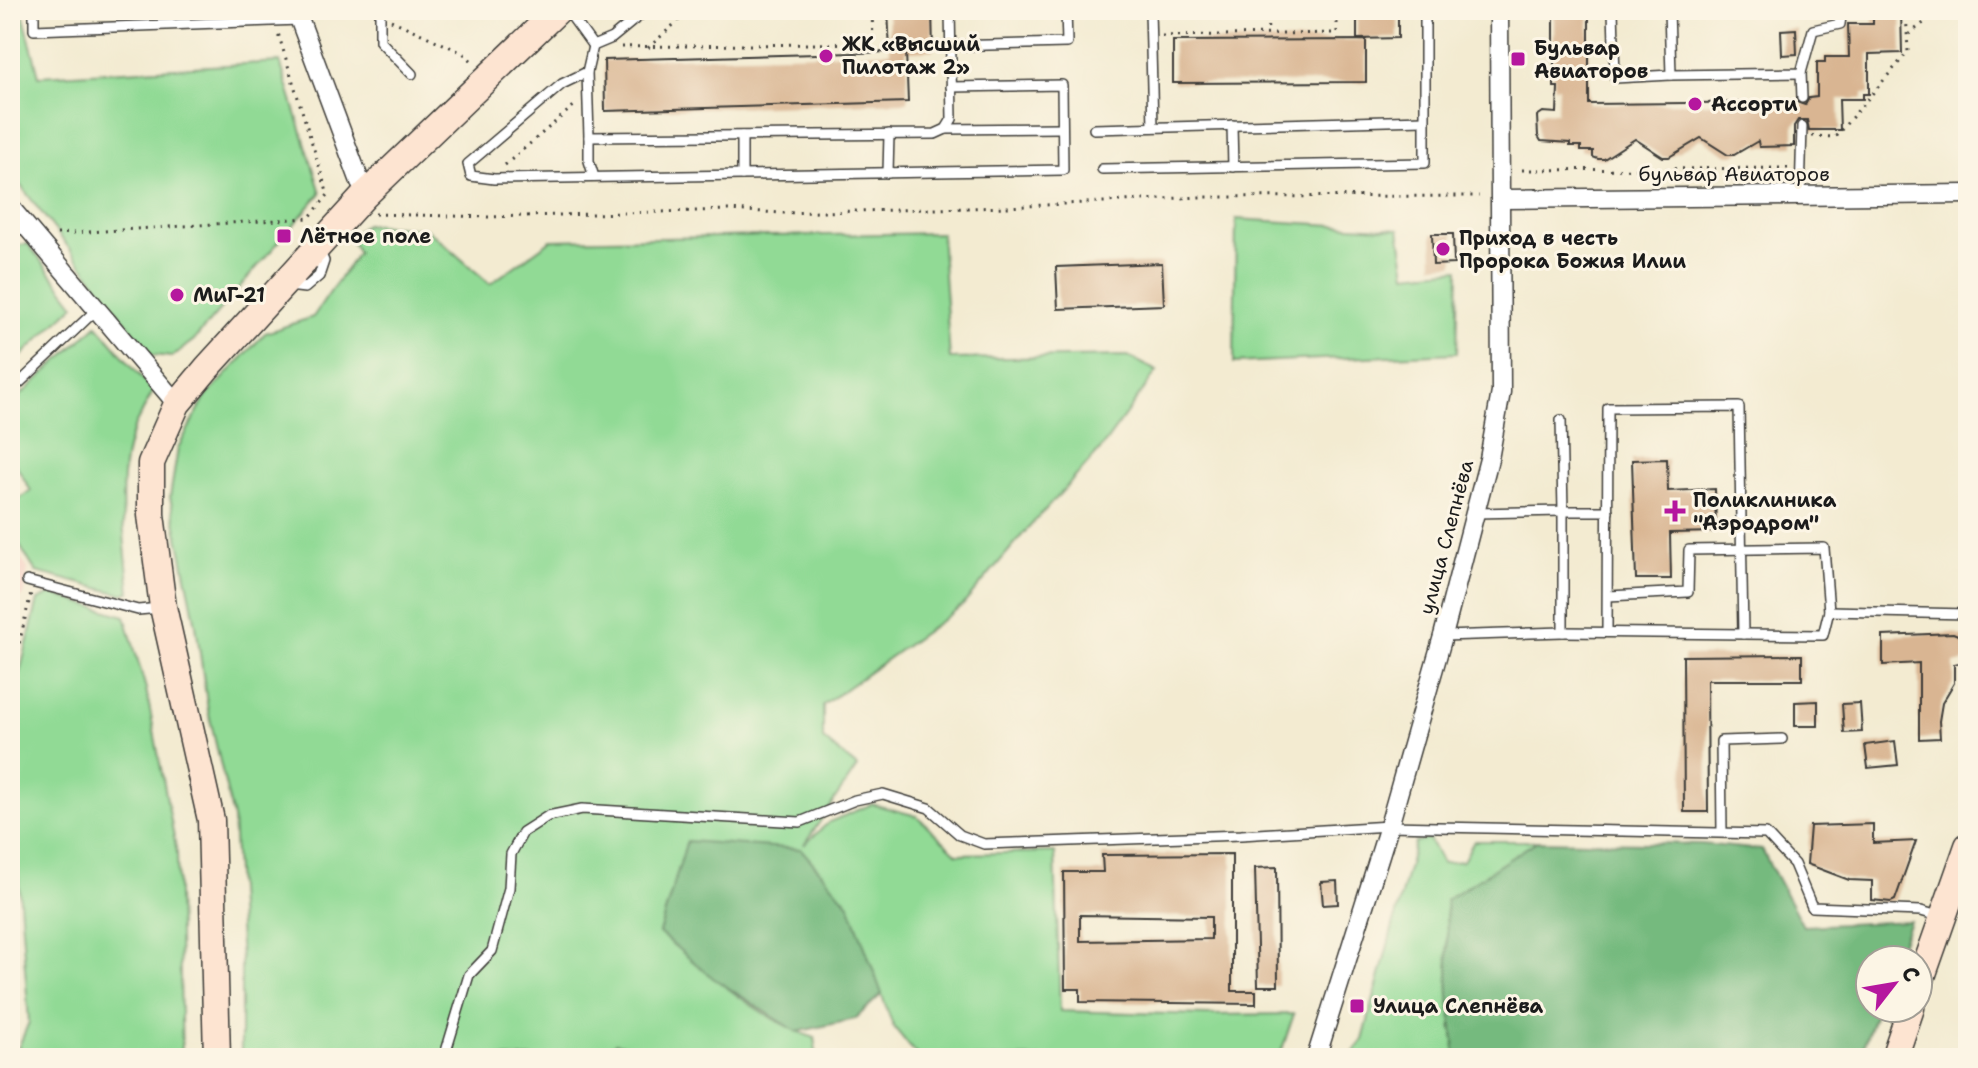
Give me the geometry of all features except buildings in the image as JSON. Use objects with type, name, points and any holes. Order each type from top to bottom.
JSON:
[{"type":"street","points":[[217,1058],[211,820],[163,607],[151,515],[151,463],[177,404],[207,368],[365,195],[558,10]]},
{"type":"street","name":"улица Слепнёва","points":[[1316,1058],[1389,826],[1443,636],[1476,513],[1501,392],[1499,10]]},
{"type":"street","points":[[298,15],[365,195]]},
{"type":"street","name":"бульвар Авиаторов","points":[[1501,199],[1968,194]]},
{"type":"street","points":[[10,207],[177,404]]},
{"type":"street","points":[[1933,944],[1968,846]]},
{"type":"street","points":[[1894,1058],[1906,1024]]},
{"type":"lane","points":[[34,10],[34,30],[250,23],[298,15]]},
{"type":"lane","points":[[250,23],[254,10]]},
{"type":"lane","points":[[567,10],[593,46],[587,72],[587,95],[589,161],[594,177]]},
{"type":"lane","points":[[593,46],[612,38],[646,10]]},
{"type":"lane","points":[[946,129],[952,119],[950,10]]},
{"type":"lane","points":[[950,46],[1067,43],[1066,10]]},
{"type":"lane","points":[[1150,10],[1153,127]]},
{"type":"lane","points":[[1102,169],[1425,163],[1425,10]]},
{"type":"lane","points":[[1613,10],[1615,78],[1801,73]]},
{"type":"lane","points":[[1669,10],[1671,75]]},
{"type":"lane","points":[[1802,98],[1801,73],[1813,30],[1840,24],[1842,10]]},
{"type":"lane","points":[[380,13],[380,41],[412,74]]},
{"type":"lane","points":[[587,72],[562,84],[468,164],[471,176],[1063,170],[1062,85],[951,87]]},
{"type":"lane","points":[[1094,129],[1424,120]]},
{"type":"lane","points":[[1232,125],[1233,167]]},
{"type":"lane","points":[[589,137],[935,134],[946,129],[1062,128]]},
{"type":"lane","points":[[1800,196],[1802,131]]},
{"type":"lane","points":[[888,173],[889,134]]},
{"type":"lane","points":[[742,136],[742,175]]},
{"type":"lane","points":[[10,392],[97,309]]},
{"type":"lane","points":[[1607,632],[1608,408],[1739,407],[1743,634]]},
{"type":"lane","points":[[1561,420],[1563,632]]},
{"type":"lane","points":[[1476,513],[1608,511]]},
{"type":"lane","points":[[1443,636],[1563,632],[1823,635],[1829,611],[1824,548],[1689,550],[1688,592],[1608,596]]},
{"type":"lane","points":[[30,581],[138,610],[163,607]]},
{"type":"lane","points":[[1829,611],[1968,614]]},
{"type":"lane","points":[[1722,832],[1721,741],[1782,739]]},
{"type":"lane","points":[[444,1058],[469,975],[492,951],[509,888],[511,854],[523,832],[548,816],[582,809],[800,822],[855,800],[883,794],[929,808],[960,835],[984,844],[1241,835],[1389,826],[1766,834],[1794,864],[1812,907],[1921,911],[1942,917]]},
{"type":"path","points":[[648,48],[690,10]]},
{"type":"path","points":[[612,38],[622,48],[873,43],[872,10]]},
{"type":"path","points":[[1267,10],[1268,34]]},
{"type":"path","points":[[1150,36],[1337,33],[1337,10]]},
{"type":"path","points":[[1802,131],[1835,137],[1908,52],[1906,10]]},
{"type":"path","points":[[1907,35],[1941,10]]},
{"type":"path","points":[[380,13],[463,53],[489,76]]},
{"type":"path","points":[[34,236],[309,218],[328,195],[274,21]]},
{"type":"path","points":[[489,178],[587,95]]},
{"type":"path","points":[[1522,170],[1799,168]]},
{"type":"path","points":[[346,216],[505,216],[727,210],[783,213],[1007,207],[1200,197],[1479,196]]},
{"type":"path","points":[[202,301],[233,303]]},
{"type":"path","points":[[10,682],[30,581]]},
{"type":"path","points":[[10,915],[17,1026],[10,1046]]},
{"type":"shaded area","points":[[10,539],[28,569],[25,593],[10,612]]},
{"type":"green space","points":[[10,10],[22,10],[39,76],[280,62],[321,193],[194,340],[172,357],[152,355],[10,172]]},
{"type":"green space","points":[[1236,219],[1399,229],[1406,274],[1459,269],[1457,353],[1234,363]]},
{"type":"green space","points":[[366,224],[427,229],[490,284],[551,240],[941,233],[950,359],[1128,356],[1157,371],[1100,450],[963,605],[823,705],[823,739],[857,767],[804,845],[829,822],[872,804],[917,816],[957,854],[1055,852],[1060,1011],[1294,1014],[1279,1058],[919,1058],[893,1026],[849,904],[687,841],[659,933],[754,1007],[815,1038],[816,1058],[651,1058],[649,1050],[615,1043],[607,1058],[420,1058],[416,1050],[361,1047],[364,1058],[241,1058],[241,962],[233,818],[208,710],[196,625],[170,497],[178,448],[205,398],[265,333],[313,317],[358,252],[349,239]]},
{"type":"green space","points":[[28,244],[75,305],[10,367],[10,246]]},
{"type":"green space","points":[[97,325],[153,391],[127,448],[122,510],[130,592],[121,594],[36,572],[10,530],[10,505],[31,491],[10,455],[10,405]]},
{"type":"green space","points":[[51,594],[125,616],[146,689],[177,853],[182,1058],[14,1058],[29,1022],[10,767],[10,712],[38,600]]},
{"type":"green space","points":[[1429,839],[1442,863],[1463,861],[1474,841],[1537,841],[1446,901],[1449,996],[1456,1058],[1350,1058],[1363,1040],[1415,842]]},
{"type":"green space","points":[[687,841],[801,849],[849,904],[882,994],[855,1019],[797,1032],[713,978],[659,933]]},
{"type":"green space","points":[[1537,841],[1701,844],[1762,850],[1803,926],[1910,921],[1901,944],[1854,944],[1854,1024],[1871,1024],[1859,1058],[1456,1058],[1449,996],[1446,900]]},
{"type":"place","name":"ЖК «Высший Пилотаж 2»","points":[[826,56]]},
{"type":"place","name":"Бульвар Авиаторов","points":[[1518,59]]},
{"type":"place","name":"Ассорти","points":[[1695,104]]},
{"type":"place","name":"Лётное поле","points":[[284,236]]},
{"type":"place","name":"Приход в честь Пророка Божия Илии","points":[[1443,249]]},
{"type":"place","name":"МиГ-21","points":[[177,295]]},
{"type":"place","name":"Поликлиника \"Аэродром\"","points":[[1675,511]]},
{"type":"place","name":"Улица Слепнёва","points":[[1357,1006]]}]
